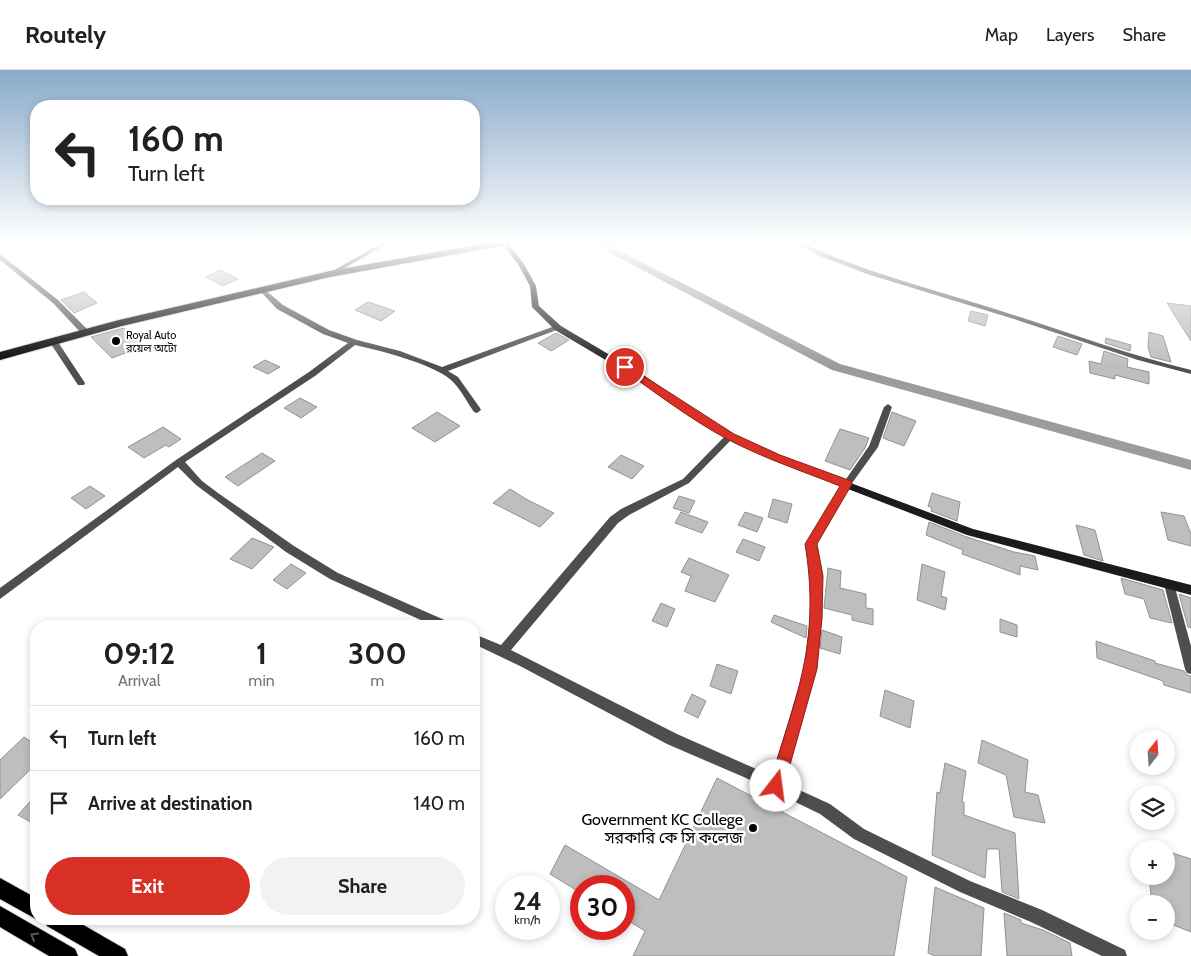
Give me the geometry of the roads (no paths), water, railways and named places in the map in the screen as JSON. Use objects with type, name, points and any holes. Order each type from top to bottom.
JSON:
[{"type":"highway","points":[[0,356],[85,332],[286,284]]},
{"type":"main road","points":[[0,888],[30,906]]},
{"type":"main road","points":[[0,916],[68,956]]},
{"type":"main road","points":[[64,925],[118,956]]},
{"type":"street","points":[[33,284],[72,317],[85,332]]},
{"type":"street","points":[[532,284],[536,307],[558,328],[639,376],[683,407],[730,436],[776,458],[971,532],[1191,590]]},
{"type":"street","points":[[911,284],[1069,334],[1107,349],[1191,372]]},
{"type":"street","points":[[262,290],[280,307],[326,332],[354,342],[397,352],[442,370],[455,379],[477,410]]},
{"type":"street","points":[[442,370],[558,328]]},
{"type":"street","points":[[52,341],[82,383]]},
{"type":"street","points":[[0,594],[179,462],[312,374],[354,342]]},
{"type":"street","points":[[776,786],[810,669],[816,618],[817,576],[811,544],[847,484],[873,447],[888,407]]},
{"type":"street","points":[[503,652],[614,520],[625,512],[686,481],[730,436]]},
{"type":"street","points":[[179,462],[199,483],[215,495],[290,548],[334,576],[431,620]]},
{"type":"street","points":[[1169,584],[1191,669]]},
{"type":"street","points":[[480,642],[672,739],[751,772],[826,809],[859,834],[956,882],[1036,916],[1119,956]]},
{"type":"waterway","points":[[677,284],[836,367],[1191,465]]},
{"type":"place","name":"Royal Auto রয়েল অটো","points":[[116,341]]},
{"type":"place","name":"Government KC College সরকারি কে সি কলেজ","points":[[753,828]]}]
